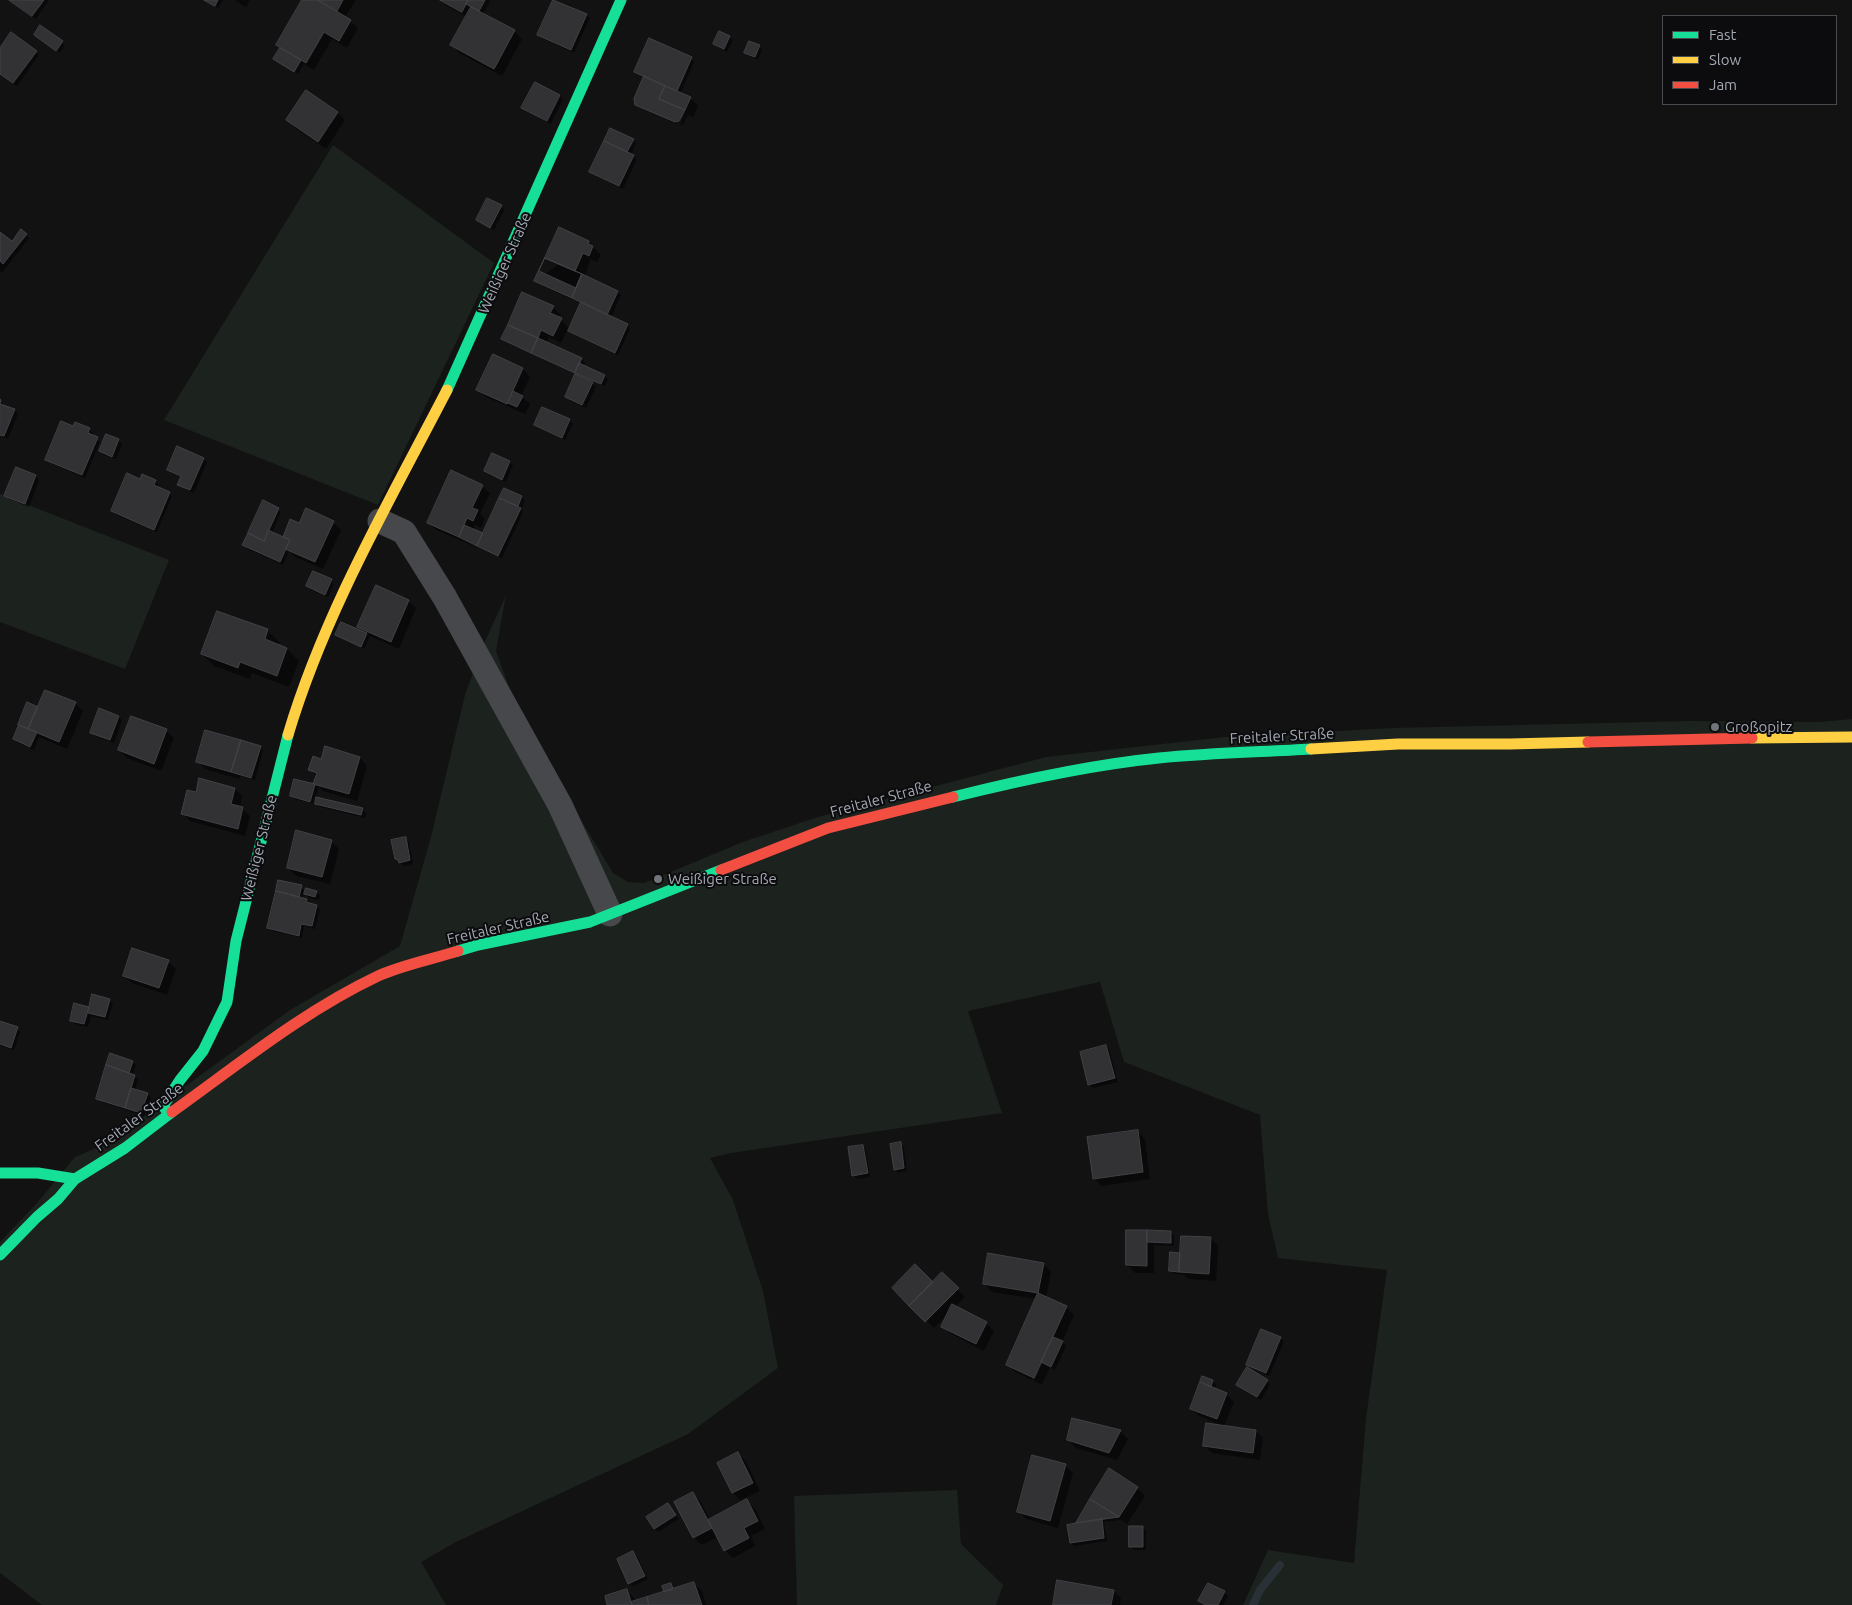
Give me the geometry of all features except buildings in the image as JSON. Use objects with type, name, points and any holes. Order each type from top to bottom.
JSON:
[{"type":"street","name":"Weißiger Straße","points":[[169,1114],[163,1106],[203,1050],[226,1002],[238,932],[278,770],[292,722],[322,641],[360,556],[448,389],[621,0]]},
{"type":"street","points":[[380,521],[404,532],[444,596],[560,805],[610,914]]},
{"type":"street","name":"Freitaler Straße","points":[[0,1255],[36,1217],[58,1199],[75,1179],[125,1148],[287,1029],[346,992],[381,975],[478,945],[590,922],[828,828],[1007,783],[1096,766],[1160,758],[1398,744],[1510,744],[1852,737]]},
{"type":"street","points":[[0,1173],[38,1173],[75,1179]]},
{"type":"shaded area","points":[[333,145],[494,263],[378,505],[164,420]]},
{"type":"shaded area","points":[[0,494],[169,560],[125,669],[0,622]]},
{"type":"shaded area","points":[[506,595],[496,651],[509,687],[581,820],[613,873],[628,882],[644,883],[743,842],[818,817],[1046,757],[1225,737],[1394,728],[1690,721],[1818,722],[1852,719],[1852,1605],[1243,1605],[1268,1550],[1354,1563],[1366,1418],[1387,1270],[1278,1258],[1268,1214],[1260,1115],[1124,1062],[1100,982],[968,1011],[1002,1113],[731,1153],[710,1158],[733,1200],[763,1291],[778,1368],[688,1434],[456,1542],[421,1562],[446,1605],[42,1605],[0,1573],[0,1242],[37,1203],[75,1157],[106,1144],[290,1010],[400,946],[431,837],[465,695],[482,648]]},
{"type":"shaded area","points":[[957,1490],[961,1544],[1003,1585],[996,1605],[797,1605],[794,1496]]},
{"type":"waterway","points":[[1253,1605],[1260,1590],[1280,1565]]},
{"type":"traffic: fast","points":[[447,390],[621,0]]},
{"type":"traffic: fast","points":[[169,1114],[163,1106],[180,1080],[203,1051],[227,1002],[236,941],[288,735]]},
{"type":"traffic: fast","points":[[953,797],[1055,774],[1133,761],[1197,755],[1311,749]]},
{"type":"traffic: fast","points":[[458,951],[478,945],[590,922],[721,870]]},
{"type":"traffic: fast","points":[[0,1255],[37,1217],[58,1199],[75,1179],[125,1148],[172,1112]]},
{"type":"traffic: fast","points":[[0,1173],[38,1173],[75,1179]]},
{"type":"traffic: slow","points":[[288,735],[303,690],[339,602],[359,559],[447,390]]},
{"type":"traffic: slow","points":[[1752,738],[1852,737]]},
{"type":"traffic: slow","points":[[1311,749],[1398,744],[1588,742]]},
{"type":"traffic: jam","points":[[1588,742],[1752,738]]},
{"type":"traffic: jam","points":[[721,870],[828,828],[953,797]]},
{"type":"traffic: jam","points":[[172,1112],[272,1039],[324,1005],[387,972],[458,951]]},
{"type":"place","name":"Großopitz","points":[[1715,727]]},
{"type":"place","name":"Weißiger Straße","points":[[658,879]]}]
